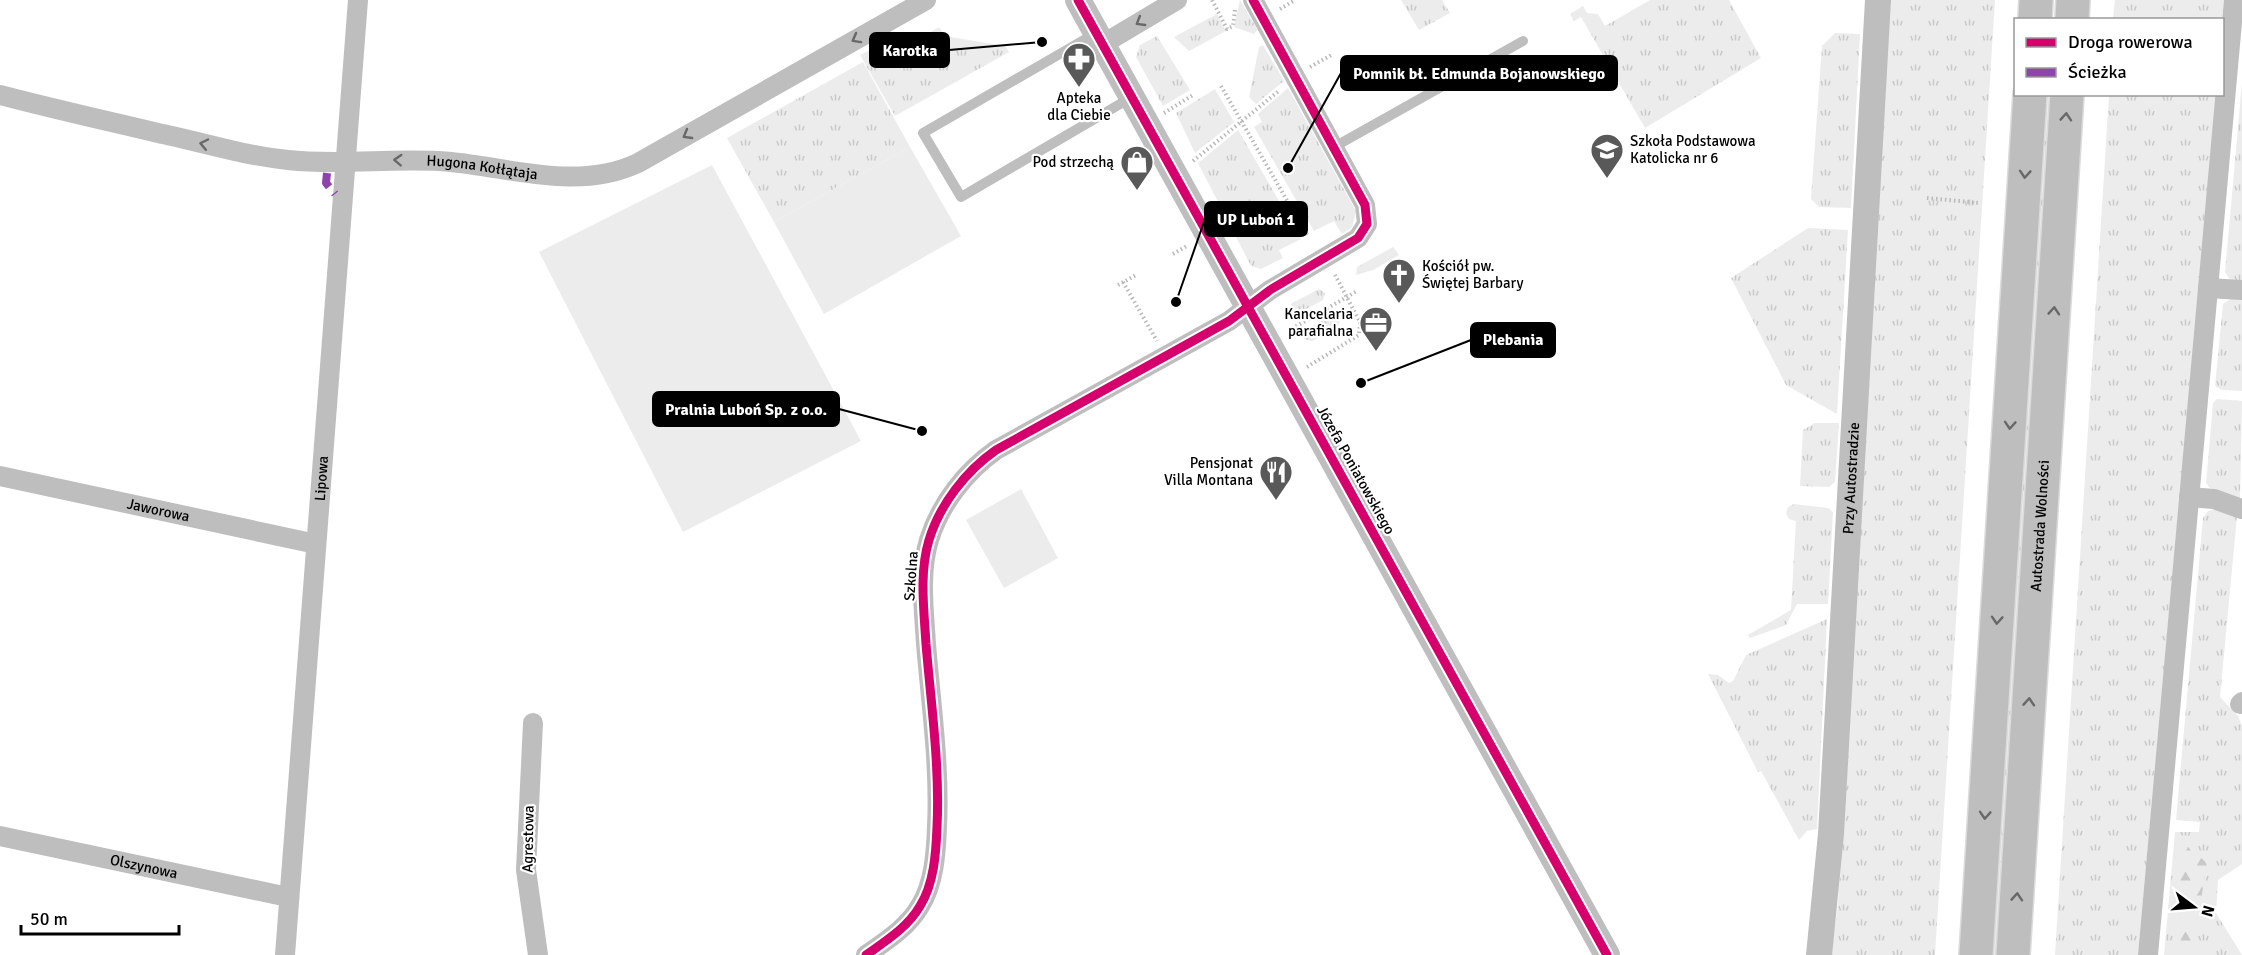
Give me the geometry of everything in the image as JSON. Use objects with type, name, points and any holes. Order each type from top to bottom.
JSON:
[{"type":"highway","points":[[2035,18],[2036,0]]},
{"type":"highway","points":[[2072,18],[2073,0]]},
{"type":"highway","points":[[1976,955],[2030,96]]},
{"type":"highway","name":"Autostrada Wolności","points":[[2013,955],[2067,96]]},
{"type":"street","name":"Lipowa","points":[[285,955],[358,0]]},
{"type":"street","name":"Hugona Kołłątaja","points":[[0,95],[270,158],[303,161],[387,159],[440,162],[554,175],[607,175],[638,163],[926,0]]},
{"type":"street","name":"Józefa Poniatowskiego","points":[[1078,0],[1607,955]]},
{"type":"street","points":[[1100,38],[1177,0]]},
{"type":"street","points":[[1253,0],[1334,147]]},
{"type":"street","name":"Przy Autostradzie","points":[[1819,955],[1832,822],[1878,0]]},
{"type":"street","points":[[2148,955],[2234,0]]},
{"type":"street","name":"Szkolna","points":[[867,955],[913,917],[927,891],[934,859],[937,795],[923,582],[929,540],[943,509],[975,466],[996,450],[1229,321],[1270,290],[1363,233],[1368,215],[1365,204],[1334,147]]},
{"type":"street","points":[[2208,288],[2242,290]]},
{"type":"street","name":"Jaworowa","points":[[0,476],[316,544]]},
{"type":"street","points":[[2189,497],[2214,499],[2242,509]]},
{"type":"street","name":"Agrestowa","points":[[533,723],[526,859],[538,955]]},
{"type":"street","name":"Olszynowa","points":[[0,836],[288,897]]},
{"type":"lane","points":[[1100,38],[923,133],[962,197],[1132,96]]},
{"type":"lane","points":[[1334,147],[1523,42]]},
{"type":"path","points":[[1212,0],[1227,29],[1233,26],[1237,0]]},
{"type":"path","points":[[1279,9],[1296,0]]},
{"type":"path","points":[[1311,66],[1332,54]]},
{"type":"path","points":[[1221,86],[1307,235]]},
{"type":"path","points":[[1163,113],[1193,95]]},
{"type":"path","points":[[1198,157],[1260,106]]},
{"type":"path","points":[[1927,198],[1980,203]]},
{"type":"path","points":[[1173,254],[1188,246]]},
{"type":"path","points":[[1301,370],[1359,335],[1360,322],[1333,272]]},
{"type":"path","points":[[1136,275],[1120,283],[1161,347]]},
{"type":"path","points":[[1281,335],[1357,291]]},
{"type":"green space","points":[[1240,0],[1256,27],[1254,34],[1234,27]]},
{"type":"green space","points":[[1401,0],[1442,0],[1450,13],[1419,30]]},
{"type":"green space","points":[[1650,0],[1729,0],[1761,58],[1645,128],[1581,17],[1574,21],[1570,14],[1583,6],[1587,13],[1598,14],[1605,26]]},
{"type":"green space","points":[[1889,0],[1995,0],[1935,955],[1831,955],[1838,904],[1844,808]]},
{"type":"green space","points":[[2115,0],[2224,0],[2222,18],[2113,18]]},
{"type":"green space","points":[[1217,14],[1226,31],[1189,51],[1174,37]]},
{"type":"green space","points":[[939,27],[945,36],[1005,46],[1009,52],[895,116],[860,55],[870,50],[891,56]]},
{"type":"green space","points":[[1835,33],[1860,34],[1851,208],[1819,207],[1811,199],[1822,46]]},
{"type":"green space","points":[[1157,36],[1190,90],[1163,106],[1136,57],[1140,45]]},
{"type":"green space","points":[[1263,45],[1284,81],[1256,104],[1249,97],[1259,47]]},
{"type":"green space","points":[[863,62],[910,147],[774,222],[727,138]]},
{"type":"green space","points":[[2242,83],[2242,282],[2230,280],[2225,272]]},
{"type":"green space","points":[[1288,88],[1356,211],[1352,227],[1342,234],[1334,221],[1314,231],[1254,127],[1262,122],[1258,114]]},
{"type":"green space","points":[[1215,89],[1234,122],[1195,153],[1176,113]]},
{"type":"green space","points":[[2044,96],[2055,96],[2000,955],[1989,955]]},
{"type":"green space","points":[[2109,96],[2216,96],[2138,955],[2055,955]]},
{"type":"green space","points":[[1238,130],[1301,239],[1279,250],[1283,258],[1261,269],[1251,266],[1198,163]]},
{"type":"green space","points":[[910,147],[961,236],[824,314],[774,222]]},
{"type":"green space","points":[[712,165],[861,441],[683,532],[539,252]]},
{"type":"green space","points":[[1808,228],[1848,230],[1837,414],[1786,385],[1731,278]]},
{"type":"green space","points":[[1393,247],[1399,255],[1373,270],[1356,275],[1357,267]]},
{"type":"green space","points":[[1319,289],[1325,293],[1323,300],[1297,314],[1290,312],[1292,303]]},
{"type":"green space","points":[[2232,298],[2242,299],[2242,391],[2222,390],[2215,386],[2223,304]]},
{"type":"green space","points":[[1330,316],[1340,319],[1338,327],[1312,341],[1304,339],[1306,330]]},
{"type":"green space","points":[[2217,399],[2242,401],[2240,498],[2210,488],[2206,483],[2213,403]]},
{"type":"green space","points":[[1815,423],[1839,423],[1835,482],[1829,487],[1800,486],[1803,430]]},
{"type":"green space","points":[[1021,489],[1058,558],[1004,588],[966,520]]},
{"type":"green space","points":[[1794,504],[1828,508],[1833,512],[1828,604],[1797,604],[1786,625],[1750,638],[1748,635],[1791,610],[1796,521],[1789,519],[1786,513],[1788,507]]},
{"type":"green space","points":[[2217,509],[2237,516],[2220,697],[2238,716],[2242,726],[2242,864],[2218,880],[2216,913],[2242,955],[2164,955],[2175,832],[2199,832],[2200,822],[2176,820],[2203,518],[2208,511]]},
{"type":"green space","points":[[1827,619],[1817,829],[1807,831],[1799,840],[1761,771],[1758,772],[1708,674],[1718,675],[1729,683],[1733,681],[1746,655]]},
{"type":"green space","points":[[2188,847],[2207,863],[2192,955],[2175,955],[2180,862]]},
{"type":"marked path","points":[[327,173],[326,183],[335,194]]},
{"type":"cycle path","points":[[1078,0],[1607,955]]},
{"type":"cycle path","points":[[866,955],[896,933],[915,914],[925,897],[933,868],[938,804],[923,578],[929,540],[940,514],[955,489],[974,468],[996,450],[1229,321],[1270,290],[1358,238],[1367,224],[1365,205],[1253,0]]},
{"type":"place","name":"Karotka","points":[[1042,42]]},
{"type":"place","name":"Apteka dla Ciebie","points":[[1079,88]]},
{"type":"place","name":"Pomnik bł. Edmunda Bojanowskiego","points":[[1288,168]]},
{"type":"place","name":"Szkoła Podstawowa Katolicka nr 6","points":[[1607,179]]},
{"type":"place","name":"Pod strzechą","points":[[1137,191]]},
{"type":"place","name":"UP Luboń 1","points":[[1176,302]]},
{"type":"place","name":"Kościół pw. Świętej Barbary","points":[[1399,304]]},
{"type":"place","name":"Kancelaria parafialna","points":[[1376,352]]},
{"type":"place","name":"Plebania","points":[[1361,383]]},
{"type":"place","name":"Pralnia Luboń Sp. z o.o.","points":[[922,431]]},
{"type":"place","name":"Pensjonat Villa Montana","points":[[1276,501]]}]
